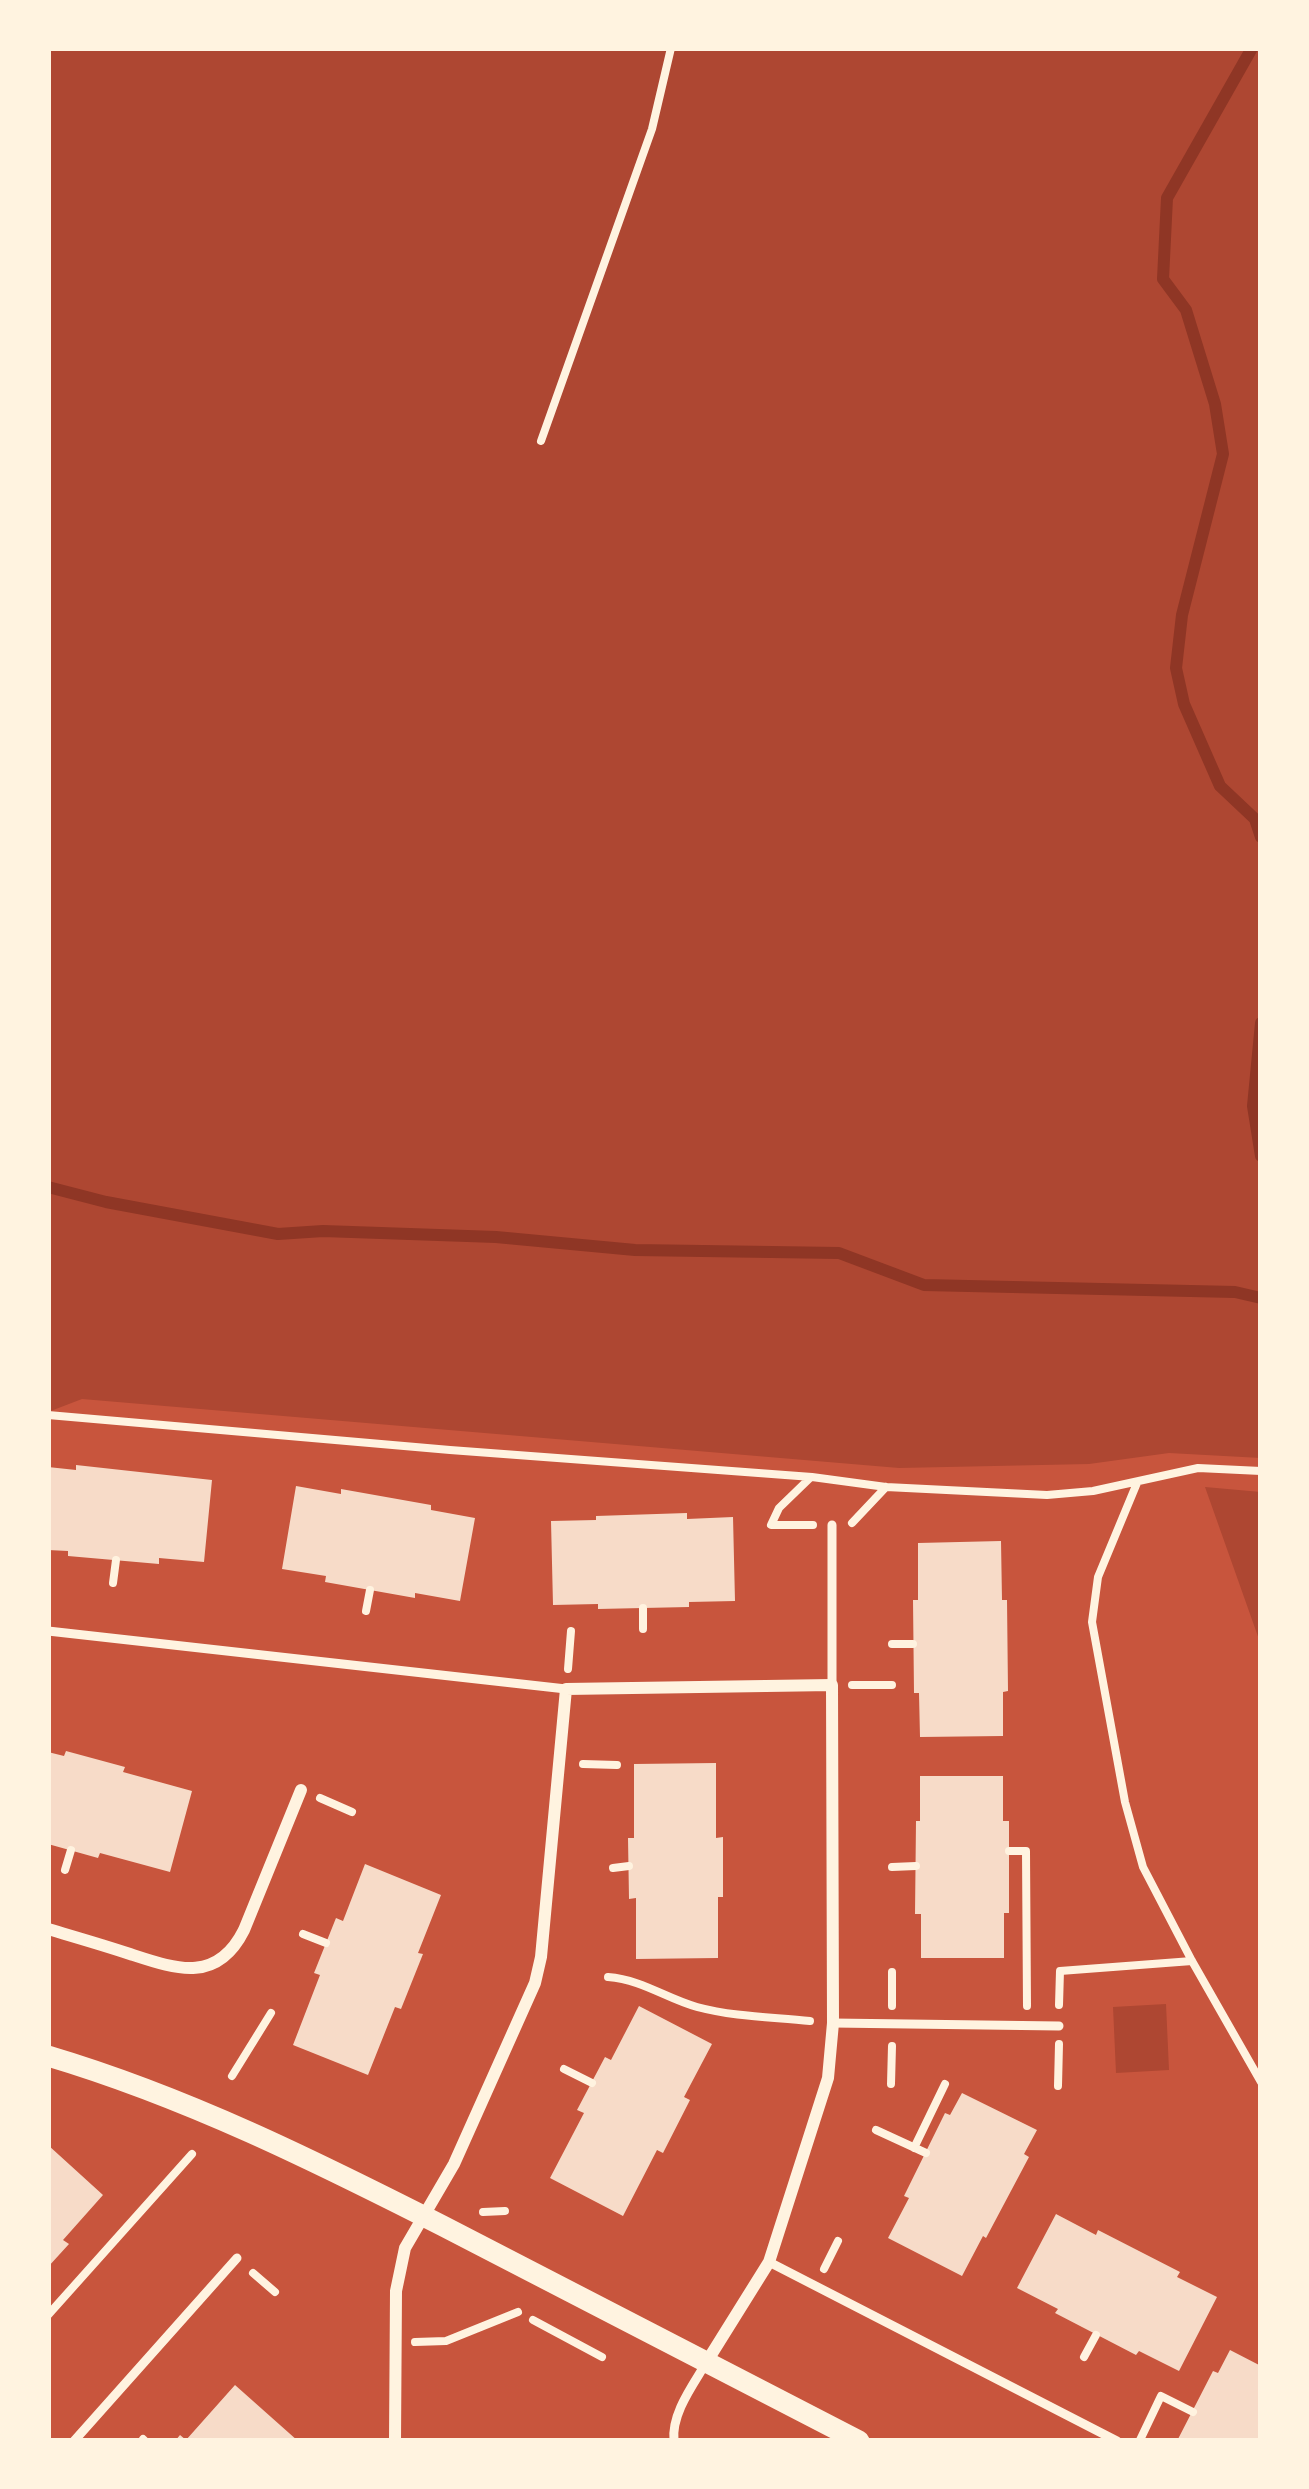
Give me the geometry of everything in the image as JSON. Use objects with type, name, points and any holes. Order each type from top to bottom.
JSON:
[{"type":"street","points":[[395,2441],[396,2291],[405,2248],[454,2164],[536,1983],[566,1688],[832,1685],[833,2023],[828,2078],[769,2262],[706,2362]]},
{"type":"street","points":[[48,1928],[172,1969],[218,1962],[244,1930],[301,1790]]},
{"type":"street","points":[[48,2056],[180,2102],[309,2159],[859,2441]]},
{"type":"lane","points":[[832,1525],[832,1685]]},
{"type":"lane","points":[[48,1631],[566,1688]]},
{"type":"lane","points":[[833,2023],[1059,2026]]},
{"type":"lane","points":[[74,2441],[237,2258]]},
{"type":"lane","points":[[769,2262],[1117,2441]]},
{"type":"lane","points":[[674,2441],[679,2414],[706,2362]]},
{"type":"path","points":[[541,441],[652,129],[671,48]]},
{"type":"path","points":[[48,1415],[812,1477],[886,1487],[1047,1496],[1198,1468],[1261,1472]]},
{"type":"path","points":[[771,1526],[779,1508],[812,1477]]},
{"type":"path","points":[[1137,1481],[1098,1577],[1092,1622],[1125,1802],[1143,1867],[1261,2082]]},
{"type":"path","points":[[854,1522],[886,1487]]},
{"type":"path","points":[[113,1583],[116,1560]]},
{"type":"path","points":[[366,1611],[370,1590]]},
{"type":"path","points":[[643,1608],[643,1629]]},
{"type":"path","points":[[566,1688],[571,1631]]},
{"type":"path","points":[[892,1644],[913,1644]]},
{"type":"path","points":[[832,1685],[892,1685]]},
{"type":"path","points":[[561,1763],[617,1765]]},
{"type":"path","points":[[65,1870],[71,1850]]},
{"type":"path","points":[[1009,1851],[1026,1851],[1027,1979]]},
{"type":"path","points":[[613,1868],[628,1866]]},
{"type":"path","points":[[892,1867],[916,1867]]},
{"type":"path","points":[[303,1934],[326,1943]]},
{"type":"path","points":[[1060,1971],[1192,1961]]},
{"type":"path","points":[[892,1972],[892,2008]]},
{"type":"path","points":[[608,1977],[632,1979],[690,2005],[731,2015],[780,2018]]},
{"type":"path","points":[[232,2076],[271,2013]]},
{"type":"path","points":[[891,2084],[892,2046]]},
{"type":"path","points":[[564,2069],[592,2083]]},
{"type":"path","points":[[914,2148],[945,2084]]},
{"type":"path","points":[[876,2130],[926,2153]]},
{"type":"path","points":[[48,2315],[192,2154]]},
{"type":"path","points":[[442,2342],[518,2312]]},
{"type":"path","points":[[533,2320],[602,2356]]},
{"type":"path","points":[[1084,2357],[1096,2335]]},
{"type":"path","points":[[1139,2441],[1161,2396],[1192,2412]]},
{"type":"shaded area","points":[[48,48],[1261,48],[1261,1458],[1169,1453],[1089,1464],[899,1468],[82,1399],[48,1412]]},
{"type":"shaded area","points":[[1205,1487],[1261,1492],[1261,1645]]},
{"type":"shaded area","points":[[1166,2004],[1169,2070],[1116,2073],[1113,2007]]},
{"type":"building","points":[[76,1465],[212,1480],[204,1562],[159,1558],[159,1564],[48,1550],[48,1467],[76,1470]]},
{"type":"building","points":[[296,1486],[431,1505],[431,1510],[475,1518],[460,1601],[325,1582],[326,1576],[282,1569]]},
{"type":"building","points":[[687,1513],[687,1519],[733,1517],[735,1601],[598,1609],[598,1604],[553,1605],[551,1521]]},
{"type":"building","points":[[1001,1541],[1008,1691],[1003,1692],[1003,1736],[920,1737],[919,1693],[914,1693],[913,1600],[918,1600],[918,1543]]},
{"type":"building","points":[[66,1751],[192,1791],[170,1872],[48,1844],[48,1752],[64,1756]]},
{"type":"building","points":[[716,1763],[716,1838],[723,1837],[718,1958],[636,1959],[636,1898],[629,1899],[628,1838],[634,1838],[634,1764]]},
{"type":"building","points":[[920,1776],[1003,1776],[1003,1821],[1009,1821],[1004,1958],[921,1958],[921,1914],[915,1914]]},
{"type":"building","points":[[365,1864],[441,1895],[401,2009],[395,2007],[368,2075],[293,2045],[320,1975],[314,1973],[336,1918],[343,1921]]},
{"type":"building","points":[[639,2006],[712,2044],[684,2097],[690,2100],[663,2153],[657,2150],[623,2216],[550,2178],[584,2113],[577,2110],[605,2057],[611,2060]]},
{"type":"building","points":[[962,2093],[1037,2130],[1024,2154],[1029,2157],[962,2276],[888,2238],[945,2113],[950,2115]]},
{"type":"building","points":[[48,2145],[103,2195],[63,2240],[69,2244],[48,2267]]},
{"type":"building","points":[[1056,2214],[1180,2272],[1177,2277],[1217,2297],[1179,2371],[1139,2351],[1136,2355],[1017,2288]]},
{"type":"building","points":[[1230,2350],[1261,2366],[1261,2441],[1177,2441],[1213,2371],[1218,2373]]},
{"type":"building","points":[[235,2385],[298,2441],[175,2441],[180,2435],[186,2440]]},
{"type":"waterway","points":[[1252,48],[1167,198],[1163,279],[1186,310],[1215,404],[1223,454],[1182,615],[1176,668],[1184,704],[1220,786],[1255,819],[1261,837]]},
{"type":"waterway","points":[[1261,1023],[1253,1106],[1261,1156]]},
{"type":"waterway","points":[[48,1187],[278,1234],[323,1231],[496,1237],[635,1250],[839,1253],[924,1285],[1235,1292],[1261,1298]]}]
